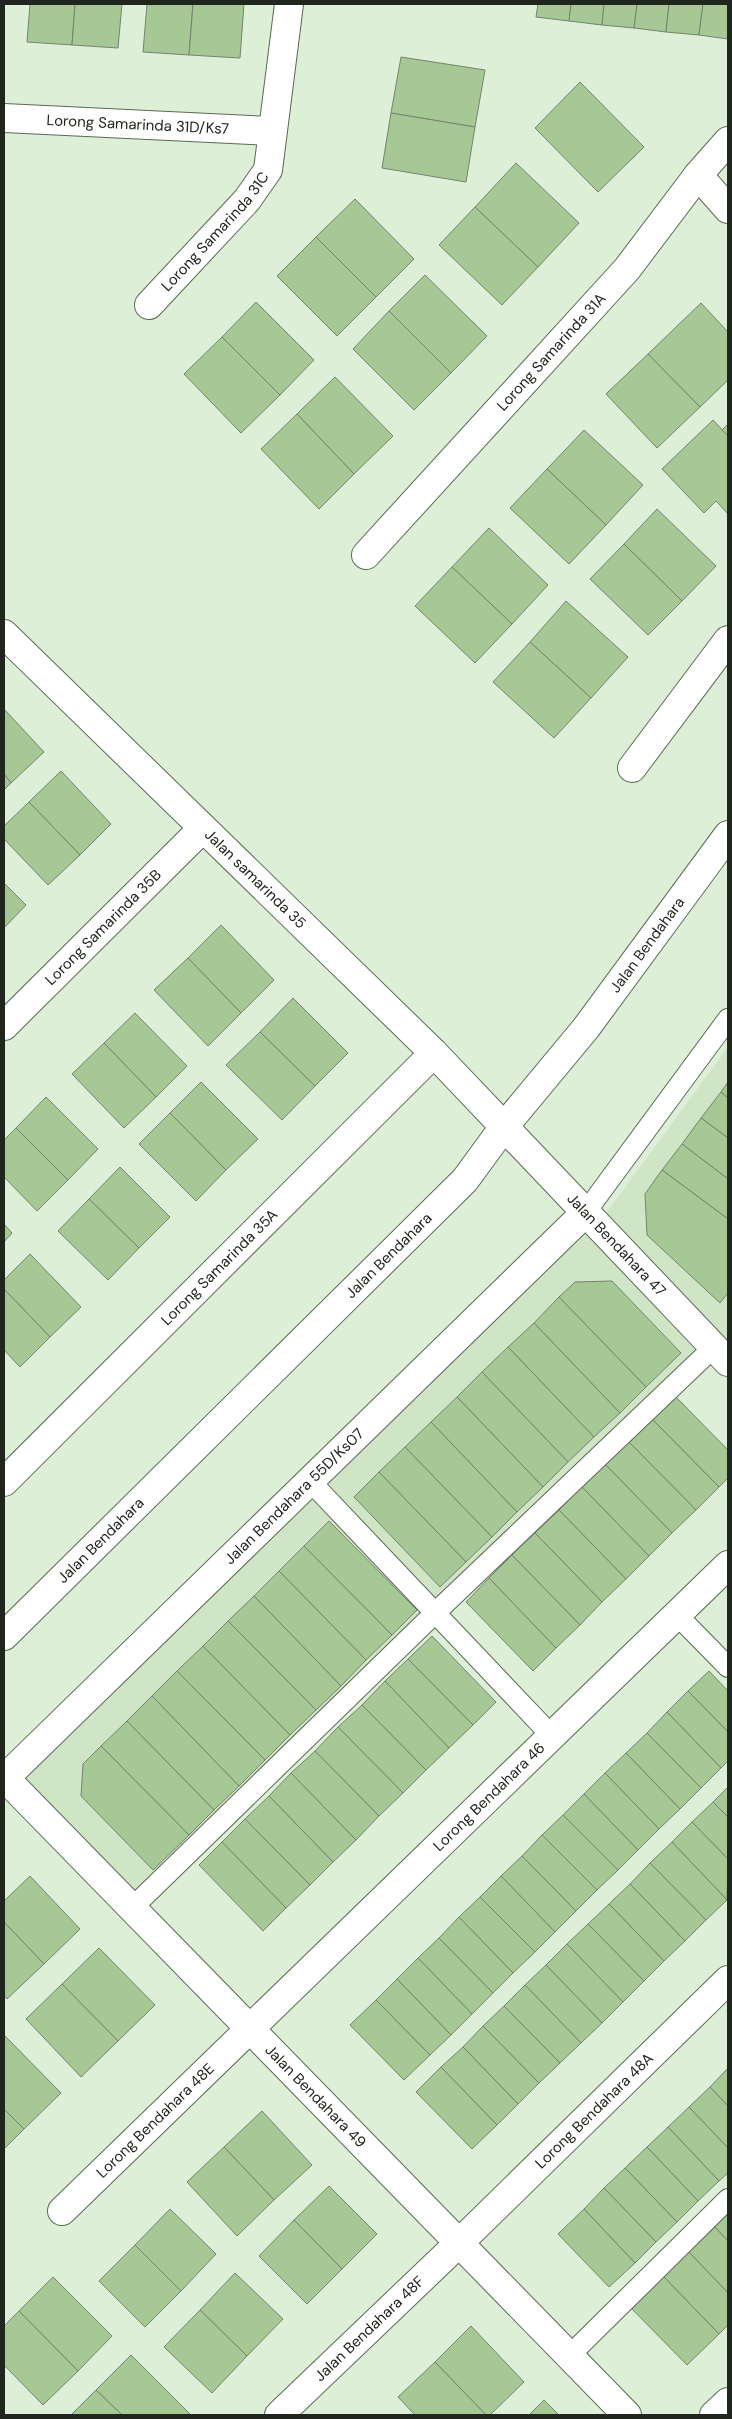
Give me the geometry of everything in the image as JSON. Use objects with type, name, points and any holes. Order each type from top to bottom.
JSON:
[{"type":"street","name":"Lorong Samarinda 31C","points":[[148,305],[247,200],[268,170],[271,131],[289,4]]},
{"type":"street","name":"Lorong Samarinda 31D/Ks7","points":[[4,118],[271,131]]},
{"type":"street","name":"Lorong Samarinda 31A","points":[[366,555],[627,269],[698,175],[728,141]]},
{"type":"street","points":[[698,175],[728,209]]},
{"type":"street","name":"Jalan samarinda 35","points":[[4,634],[434,1054],[503,1128]]},
{"type":"street","points":[[632,768],[728,640]]},
{"type":"street","name":"Lorong Samarinda 35B","points":[[4,1026],[203,828]]},
{"type":"street","name":"Jalan Bendahara","points":[[4,1636],[465,1180],[503,1128],[586,1028],[728,835]]},
{"type":"street","name":"Lorong Samarinda 35A","points":[[4,1482],[434,1054]]},
{"type":"street","name":"Jalan Bendahara 47","points":[[503,1128],[721,1354]]},
{"type":"street","name":"Jalan Bendahara 55D/Ks07","points":[[4,1778],[585,1213]]},
{"type":"street","name":"Lorong Bendahara 46","points":[[249,2028],[728,1565]]},
{"type":"street","name":"Jalan Bendahara 49","points":[[4,1778],[627,2415]]},
{"type":"street","name":"Lorong Bendahara 48A","points":[[459,2243],[728,1980]]},
{"type":"street","name":"Lorong Bendahara 48E","points":[[62,2211],[249,2028]]},
{"type":"street","name":"Jalan Bendahara 48F","points":[[279,2415],[459,2243]]},
{"type":"street","points":[[714,2415],[728,2402]]},
{"type":"lane","points":[[585,1213],[728,1019]]},
{"type":"lane","points":[[132,1908],[435,1612],[721,1354]]},
{"type":"lane","points":[[310,1481],[551,1735]]},
{"type":"lane","points":[[677,1615],[728,1667]]},
{"type":"lane","points":[[568,2356],[728,2199]]},
{"type":"shaded area","points":[[728,1047],[728,1344],[136,1894],[23,1778],[607,1212]]},
{"type":"building","points":[[30,4],[75,4],[72,45],[27,42]]},
{"type":"building","points":[[75,4],[122,4],[118,48],[72,45]]},
{"type":"building","points":[[147,4],[193,4],[189,55],[143,52]]},
{"type":"building","points":[[193,4],[244,4],[240,58],[189,55]]},
{"type":"building","points":[[538,4],[571,4],[569,21],[536,17]]},
{"type":"building","points":[[571,4],[604,4],[602,25],[569,21]]},
{"type":"building","points":[[604,4],[637,4],[634,28],[602,25]]},
{"type":"building","points":[[637,4],[669,4],[666,32],[634,28]]},
{"type":"building","points":[[669,4],[703,4],[699,35],[666,32]]},
{"type":"building","points":[[703,4],[728,4],[728,39],[699,35]]},
{"type":"building","points":[[401,57],[485,70],[475,127],[391,113]]},
{"type":"building","points":[[580,82],[644,147],[598,192],[535,128]]},
{"type":"building","points":[[391,113],[475,127],[466,182],[382,168]]},
{"type":"building","points":[[516,163],[579,223],[538,267],[475,207]]},
{"type":"building","points":[[355,199],[414,259],[376,297],[316,237]]},
{"type":"building","points":[[475,207],[538,267],[502,305],[439,245]]},
{"type":"building","points":[[316,237],[376,297],[337,336],[277,276]]},
{"type":"building","points":[[425,275],[487,336],[451,373],[389,311]]},
{"type":"building","points":[[256,302],[314,360],[280,395],[222,337]]},
{"type":"building","points":[[701,303],[728,332],[728,380],[700,407],[648,354]]},
{"type":"building","points":[[389,311],[451,373],[414,410],[353,349]]},
{"type":"building","points":[[222,337],[280,395],[241,433],[184,374]]},
{"type":"building","points":[[648,354],[700,407],[657,448],[606,394]]},
{"type":"building","points":[[335,377],[393,436],[354,474],[297,414]]},
{"type":"building","points":[[297,414],[354,474],[319,509],[261,449]]},
{"type":"building","points":[[713,420],[728,436],[728,514],[716,501],[704,513],[662,469]]},
{"type":"building","points":[[728,424],[728,436],[722,430]]},
{"type":"building","points":[[584,430],[643,485],[606,525],[547,469]]},
{"type":"building","points":[[547,469],[606,525],[569,564],[510,508]]},
{"type":"building","points":[[657,509],[716,566],[682,601],[624,544]]},
{"type":"building","points":[[489,528],[548,585],[512,624],[452,567]]},
{"type":"building","points":[[624,544],[682,601],[648,635],[590,579]]},
{"type":"building","points":[[452,567],[512,624],[475,663],[415,606]]},
{"type":"building","points":[[566,601],[628,657],[591,698],[530,642]]},
{"type":"building","points":[[530,642],[591,698],[554,738],[493,682]]},
{"type":"building","points":[[4,709],[44,752],[11,783],[4,774]]},
{"type":"building","points":[[61,771],[111,824],[80,855],[29,802]]},
{"type":"building","points":[[4,774],[11,783],[4,790]]},
{"type":"building","points":[[29,802],[80,855],[48,885],[4,839],[4,826]]},
{"type":"building","points":[[4,883],[26,905],[4,928]]},
{"type":"building","points":[[221,925],[274,980],[241,1013],[188,958]]},
{"type":"building","points":[[188,958],[241,1013],[208,1046],[154,990]]},
{"type":"building","points":[[293,998],[348,1053],[315,1086],[260,1032]]},
{"type":"building","points":[[135,1013],[187,1066],[156,1097],[104,1043]]},
{"type":"building","points":[[260,1032],[315,1086],[282,1120],[226,1065]]},
{"type":"building","points":[[104,1043],[156,1097],[124,1128],[72,1074]]},
{"type":"building","points":[[201,1082],[258,1139],[226,1170],[170,1113]]},
{"type":"building","points":[[728,1082],[728,1098],[721,1092]]},
{"type":"building","points":[[721,1092],[728,1098],[728,1138],[701,1118]]},
{"type":"building","points":[[46,1097],[98,1149],[68,1180],[16,1128]]},
{"type":"building","points":[[170,1113],[226,1170],[196,1201],[139,1144]]},
{"type":"building","points":[[701,1118],[728,1138],[728,1179],[682,1144]]},
{"type":"building","points":[[16,1128],[68,1180],[37,1211],[4,1177],[4,1140]]},
{"type":"building","points":[[682,1144],[728,1179],[728,1219],[662,1170]]},
{"type":"building","points":[[120,1167],[170,1217],[139,1248],[89,1199]]},
{"type":"building","points":[[662,1170],[728,1219],[728,1293],[720,1303],[647,1235],[645,1194]]},
{"type":"building","points":[[89,1199],[139,1248],[108,1280],[58,1231]]},
{"type":"building","points":[[4,1224],[12,1233],[4,1242]]},
{"type":"building","points":[[30,1254],[81,1307],[50,1337],[4,1289],[4,1280]]},
{"type":"building","points":[[612,1281],[681,1353],[646,1387],[559,1297],[575,1282]]},
{"type":"building","points":[[4,1289],[50,1337],[20,1367],[4,1350]]},
{"type":"building","points":[[559,1297],[646,1387],[620,1413],[534,1323]]},
{"type":"building","points":[[534,1323],[620,1413],[594,1437],[508,1347]]},
{"type":"building","points":[[508,1347],[594,1437],[568,1462],[482,1372]]},
{"type":"building","points":[[482,1372],[568,1462],[543,1487],[457,1397]]},
{"type":"building","points":[[675,1396],[728,1450],[728,1478],[719,1487],[652,1419]]},
{"type":"building","points":[[457,1397],[543,1487],[517,1512],[431,1422]]},
{"type":"building","points":[[652,1419],[719,1487],[696,1510],[628,1441]]},
{"type":"building","points":[[431,1422],[517,1512],[492,1537],[405,1447]]},
{"type":"building","points":[[628,1441],[696,1510],[672,1533],[605,1464]]},
{"type":"building","points":[[405,1447],[492,1537],[466,1562],[379,1472]]},
{"type":"building","points":[[605,1464],[672,1533],[649,1556],[582,1487]]},
{"type":"building","points":[[379,1472],[466,1562],[440,1587],[354,1497]]},
{"type":"building","points":[[582,1487],[649,1556],[626,1579],[559,1510]]},
{"type":"building","points":[[559,1510],[626,1579],[602,1602],[535,1533]]},
{"type":"building","points":[[329,1521],[417,1610],[392,1635],[304,1546]]},
{"type":"building","points":[[535,1533],[602,1602],[580,1625],[512,1555]]},
{"type":"building","points":[[304,1546],[392,1635],[366,1660],[279,1571]]},
{"type":"building","points":[[512,1555],[580,1625],[556,1648],[489,1578]]},
{"type":"building","points":[[279,1571],[366,1660],[341,1686],[254,1596]]},
{"type":"building","points":[[489,1578],[556,1648],[533,1671],[466,1602]]},
{"type":"building","points":[[254,1596],[341,1686],[316,1710],[228,1621]]},
{"type":"building","points":[[228,1621],[316,1710],[290,1735],[203,1646]]},
{"type":"building","points":[[432,1636],[496,1702],[473,1725],[408,1659]]},
{"type":"building","points":[[203,1646],[290,1735],[265,1760],[177,1671]]},
{"type":"building","points":[[408,1659],[473,1725],[449,1748],[385,1681]]},
{"type":"building","points":[[177,1671],[265,1760],[239,1786],[152,1696]]},
{"type":"building","points":[[709,1671],[728,1691],[728,1732],[688,1691]]},
{"type":"building","points":[[385,1681],[449,1748],[426,1770],[362,1705]]},
{"type":"building","points":[[688,1691],[728,1732],[728,1761],[721,1768],[667,1712]]},
{"type":"building","points":[[152,1696],[239,1786],[214,1810],[127,1721]]},
{"type":"building","points":[[362,1705],[426,1770],[403,1793],[338,1727]]},
{"type":"building","points":[[667,1712],[721,1768],[701,1788],[647,1733]]},
{"type":"building","points":[[127,1721],[214,1810],[189,1835],[101,1746]]},
{"type":"building","points":[[338,1727],[403,1793],[379,1816],[315,1751]]},
{"type":"building","points":[[647,1733],[701,1788],[680,1809],[626,1753]]},
{"type":"building","points":[[101,1746],[189,1835],[153,1870],[81,1796],[83,1764]]},
{"type":"building","points":[[315,1751],[379,1816],[356,1840],[291,1773]]},
{"type":"building","points":[[626,1753],[680,1809],[659,1829],[605,1773]]},
{"type":"building","points":[[291,1773],[356,1840],[333,1862],[269,1796]]},
{"type":"building","points":[[605,1773],[659,1829],[638,1850],[584,1794]]},
{"type":"building","points":[[728,1787],[728,1817],[713,1802]]},
{"type":"building","points":[[584,1794],[638,1850],[618,1870],[563,1815]]},
{"type":"building","points":[[269,1796],[333,1862],[310,1885],[245,1819]]},
{"type":"building","points":[[713,1802],[728,1817],[728,1859],[692,1822]]},
{"type":"building","points":[[563,1815],[618,1870],[597,1890],[542,1835]]},
{"type":"building","points":[[245,1819],[310,1885],[286,1908],[222,1842]]},
{"type":"building","points":[[692,1822],[728,1859],[727,1900],[672,1842]]},
{"type":"building","points":[[542,1835],[597,1890],[576,1911],[522,1856]]},
{"type":"building","points":[[222,1842],[286,1908],[263,1931],[199,1865]]},
{"type":"building","points":[[672,1842],[727,1900],[706,1920],[650,1863]]},
{"type":"building","points":[[522,1856],[576,1911],[555,1932],[501,1876]]},
{"type":"building","points":[[650,1863],[706,1920],[685,1941],[630,1884]]},
{"type":"building","points":[[30,1876],[80,1929],[44,1964],[4,1922],[4,1901]]},
{"type":"building","points":[[501,1876],[555,1932],[535,1952],[480,1897]]},
{"type":"building","points":[[630,1884],[685,1941],[664,1961],[609,1904]]},
{"type":"building","points":[[480,1897],[535,1952],[513,1973],[459,1917]]},
{"type":"building","points":[[609,1904],[664,1961],[644,1981],[588,1924]]},
{"type":"building","points":[[459,1917],[513,1973],[493,1993],[439,1938]]},
{"type":"building","points":[[4,1922],[44,1964],[7,1999],[4,1995]]},
{"type":"building","points":[[588,1924],[644,1981],[623,2002],[567,1944]]},
{"type":"building","points":[[439,1938],[493,1993],[472,2014],[418,1958]]},
{"type":"building","points":[[567,1944],[623,2002],[602,2023],[546,1965]]},
{"type":"building","points":[[99,1948],[155,2005],[118,2041],[62,1984]]},
{"type":"building","points":[[418,1958],[472,2014],[451,2035],[397,1979]]},
{"type":"building","points":[[546,1965],[602,2023],[581,2043],[525,1985]]},
{"type":"building","points":[[397,1979],[451,2035],[430,2055],[376,2000]]},
{"type":"building","points":[[62,1984],[118,2041],[81,2077],[26,2019]]},
{"type":"building","points":[[525,1985],[581,2043],[560,2063],[504,2006]]},
{"type":"building","points":[[376,2000],[430,2055],[404,2080],[350,2025]]},
{"type":"building","points":[[504,2006],[560,2063],[539,2083],[483,2026]]},
{"type":"building","points":[[483,2026],[539,2083],[518,2104],[463,2047]]},
{"type":"building","points":[[4,2035],[61,2093],[24,2129],[4,2109]]},
{"type":"building","points":[[463,2047],[518,2104],[497,2125],[441,2067]]},
{"type":"building","points":[[441,2067],[497,2125],[472,2149],[416,2092]]},
{"type":"building","points":[[728,2068],[728,2106],[710,2087]]},
{"type":"building","points":[[710,2087],[728,2106],[728,2148],[689,2107]]},
{"type":"building","points":[[689,2107],[728,2148],[728,2173],[719,2181],[668,2127]]},
{"type":"building","points":[[4,2109],[24,2129],[4,2149]]},
{"type":"building","points":[[262,2111],[312,2165],[274,2200],[224,2147]]},
{"type":"building","points":[[668,2127],[719,2181],[698,2201],[647,2147]]},
{"type":"building","points":[[224,2147],[274,2200],[237,2236],[187,2182]]},
{"type":"building","points":[[647,2147],[698,2201],[677,2222],[625,2168]]},
{"type":"building","points":[[625,2168],[677,2222],[656,2242],[604,2188]]},
{"type":"building","points":[[329,2186],[377,2234],[342,2269],[294,2220]]},
{"type":"building","points":[[604,2188],[656,2242],[635,2263],[584,2209]]},
{"type":"building","points":[[728,2208],[728,2241],[712,2224]]},
{"type":"building","points":[[170,2209],[216,2254],[181,2291],[135,2245]]},
{"type":"building","points":[[584,2209],[635,2263],[609,2287],[558,2234]]},
{"type":"building","points":[[294,2220],[342,2269],[307,2304],[259,2256]]},
{"type":"building","points":[[712,2224],[728,2241],[728,2293],[686,2249]]},
{"type":"building","points":[[135,2245],[181,2291],[145,2327],[99,2281]]},
{"type":"building","points":[[686,2249],[728,2293],[728,2325],[719,2334],[661,2274]]},
{"type":"building","points":[[235,2273],[283,2319],[247,2356],[200,2310]]},
{"type":"building","points":[[661,2274],[719,2334],[687,2365],[628,2305]]},
{"type":"building","points":[[53,2277],[112,2336],[78,2371],[19,2311]]},
{"type":"building","points":[[200,2310],[247,2356],[212,2393],[164,2347]]},
{"type":"building","points":[[19,2311],[78,2371],[43,2405],[4,2365],[4,2326]]},
{"type":"building","points":[[471,2326],[524,2382],[490,2415],[486,2415],[435,2362]]},
{"type":"building","points":[[131,2355],[191,2415],[122,2415],[96,2390]]},
{"type":"building","points":[[435,2362],[486,2415],[415,2415],[398,2397]]},
{"type":"building","points":[[96,2390],[122,2415],[71,2415]]},
{"type":"building","points":[[544,2400],[559,2415],[529,2415]]}]
